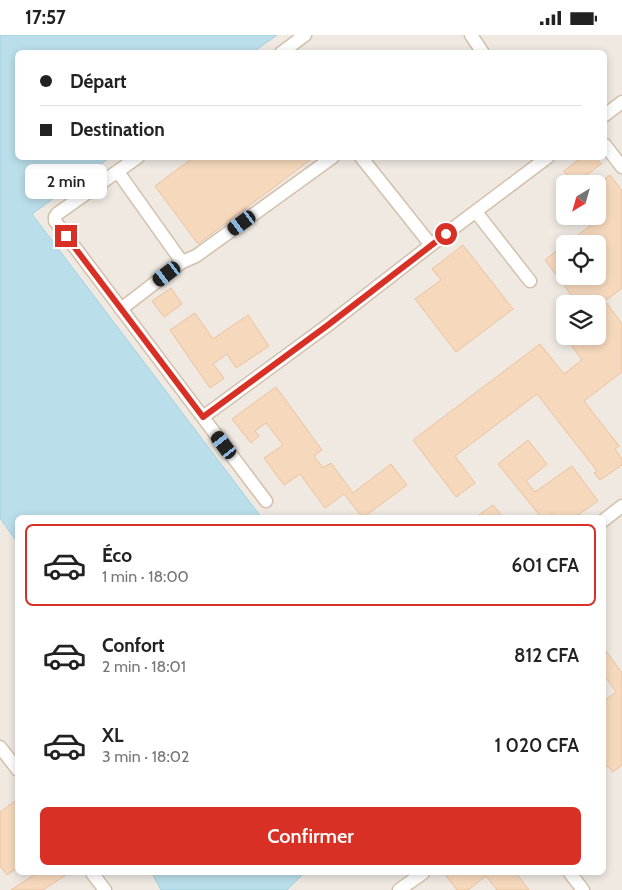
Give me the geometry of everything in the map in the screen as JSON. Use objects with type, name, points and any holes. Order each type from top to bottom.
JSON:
[{"type":"street","points":[[284,50],[305,35]]},
{"type":"street","points":[[470,35],[481,50]]},
{"type":"street","points":[[607,113],[622,101]]},
{"type":"street","points":[[607,148],[622,167]]},
{"type":"street","points":[[134,160],[54,217],[55,221],[266,501]]},
{"type":"street","points":[[121,309],[182,262],[196,256],[329,160]]},
{"type":"street","points":[[363,160],[430,245]]},
{"type":"street","points":[[203,417],[328,325],[430,245],[544,160]]},
{"type":"street","points":[[118,172],[182,262]]},
{"type":"street","points":[[476,212],[530,281]]},
{"type":"street","points":[[606,518],[622,506]]},
{"type":"street","points":[[0,747],[15,766]]},
{"type":"street","points":[[94,875],[105,890]]},
{"type":"street","points":[[399,890],[420,875]]},
{"type":"street","points":[[572,875],[583,890]]},
{"type":"shaded area","points":[[277,35],[622,35],[622,890],[287,890],[302,875],[606,875],[606,515],[259,515],[32,213],[106,160],[607,160],[607,50],[256,50]]},
{"type":"shaded area","points":[[0,518],[15,538],[15,875],[153,875],[161,890],[0,890]]},
{"type":"water","points":[[0,35],[277,35],[256,50],[15,50],[15,160],[106,160],[32,214],[259,515],[15,515],[15,539],[0,518]]},
{"type":"water","points":[[153,875],[302,875],[287,890],[161,890]]},
{"type":"building","points":[[190,160],[310,160],[198,244],[155,186]]},
{"type":"building","points":[[578,160],[598,160],[601,164],[587,175],[567,175],[564,171]]},
{"type":"building","points":[[610,175],[622,191],[622,288],[606,300],[606,295],[571,295],[564,285],[606,285],[606,235],[578,235],[591,225],[606,225],[606,178]]},
{"type":"building","points":[[463,245],[513,309],[456,352],[415,299],[441,280],[432,269]]},
{"type":"building","points":[[556,251],[556,275],[545,260]]},
{"type":"building","points":[[171,288],[182,304],[164,317],[152,301]]},
{"type":"building","points":[[606,302],[622,324],[622,372],[584,401],[619,446],[615,449],[622,459],[622,465],[600,480],[594,473],[597,471],[537,394],[455,456],[475,483],[456,497],[413,440],[540,344],[564,374],[582,360],[571,345],[606,345]]},
{"type":"building","points":[[195,313],[213,339],[248,315],[269,346],[236,368],[227,354],[213,364],[224,378],[210,388],[170,330]]},
{"type":"building","points":[[276,387],[322,450],[314,456],[323,468],[331,463],[353,493],[391,464],[407,485],[367,515],[360,515],[344,494],[325,508],[300,474],[284,485],[264,458],[283,445],[266,423],[255,431],[259,436],[251,443],[232,419]]},
{"type":"building","points":[[528,440],[547,464],[526,481],[535,492],[572,466],[598,501],[578,515],[554,515],[552,513],[550,515],[539,515],[498,464]]},
{"type":"building","points":[[493,505],[501,515],[479,515]]},
{"type":"building","points":[[606,651],[622,673],[622,765],[613,772],[608,766],[606,767],[606,700],[616,692],[606,678]]},
{"type":"building","points":[[15,801],[15,869],[7,875],[0,866],[0,812]]},
{"type":"building","points":[[34,875],[66,875],[43,890],[11,890]]},
{"type":"building","points":[[446,875],[518,875],[529,890],[497,890],[486,876],[468,890],[457,890]]},
{"type":"route","points":[[66,236],[203,417],[328,325],[446,234]]}]
